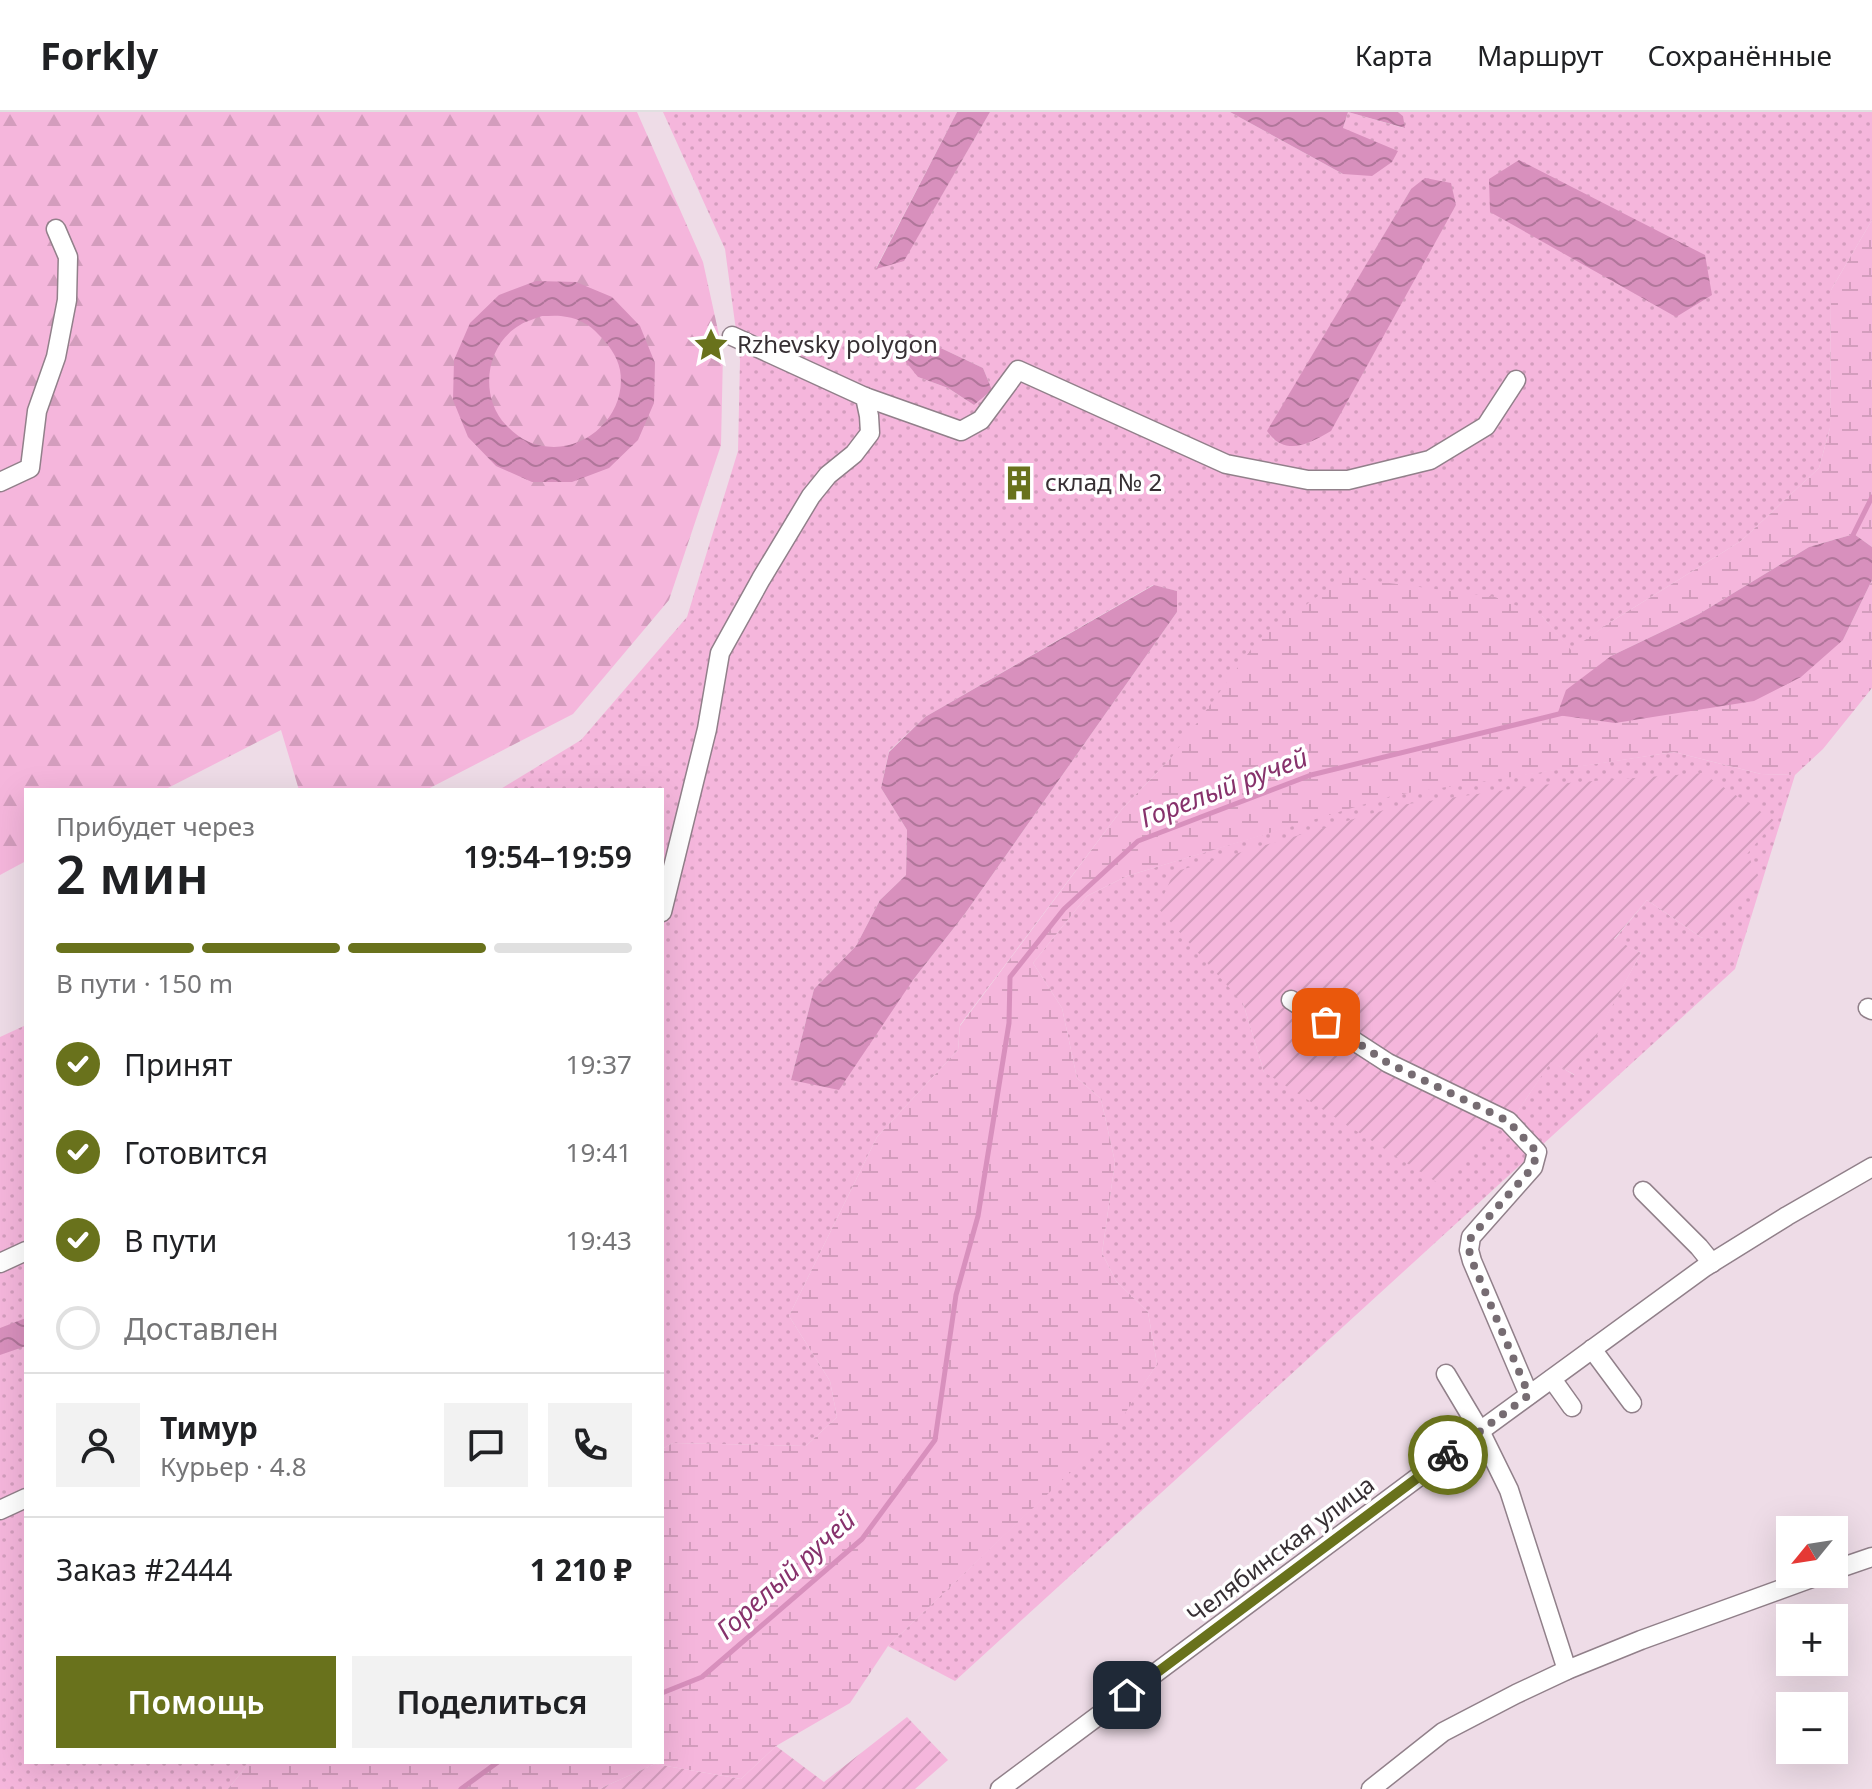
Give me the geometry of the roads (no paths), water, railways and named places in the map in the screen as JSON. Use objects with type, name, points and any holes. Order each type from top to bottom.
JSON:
[{"type":"street","points":[[0,482],[30,468],[37,411],[56,357],[67,300],[68,257],[56,229]]},
{"type":"street","points":[[732,336],[865,397],[961,431],[981,420],[1018,370],[1226,464],[1308,480],[1348,480],[1430,460],[1486,426],[1516,380]]},
{"type":"street","points":[[664,904],[707,729],[720,653],[811,496],[828,475],[854,454],[870,433],[865,397]]},
{"type":"street","points":[[1291,1000],[1388,1063],[1508,1121],[1537,1152],[1533,1167],[1471,1237],[1469,1250],[1529,1395]]},
{"type":"street","name":"Челябинская улица","points":[[1000,1789],[1480,1431],[1712,1263],[1872,1167]]},
{"type":"street","points":[[1643,1191],[1712,1263]]},
{"type":"street","points":[[0,1263],[24,1252]]},
{"type":"street","points":[[1592,1349],[1632,1403]]},
{"type":"street","points":[[1446,1374],[1480,1431],[1509,1490],[1567,1670]]},
{"type":"street","points":[[1552,1379],[1572,1407]]},
{"type":"street","points":[[0,1510],[24,1499]]},
{"type":"street","points":[[1848,1565],[1872,1557]]},
{"type":"street","points":[[1371,1789],[1443,1732],[1516,1694],[1641,1640],[1784,1588]]},
{"type":"water","points":[[957,112],[990,112],[904,261],[876,269]]},
{"type":"water","points":[[1230,112],[1348,112],[1343,128],[1398,151],[1392,162],[1372,176],[1343,174]]},
{"type":"water","points":[[1348,112],[1398,112],[1403,116],[1405,128]]},
{"type":"water","points":[[1519,160],[1705,255],[1712,295],[1676,317],[1490,212],[1489,179]]},
{"type":"water","points":[[1425,178],[1451,183],[1456,205],[1331,431],[1306,444],[1282,444],[1267,431],[1411,189]]},
{"type":"water","points":[[536,281],[576,282],[612,297],[640,326],[655,363],[654,403],[638,440],[609,468],[572,482],[532,482],[496,466],[468,437],[453,400],[454,360],[470,323],[499,295]],"holes":[[[542,316],[561,316],[588,325],[609,346],[620,370],[618,399],[604,424],[582,441],[568,445],[540,446],[516,434],[497,413],[489,386],[493,358],[499,345],[520,325]]]},
{"type":"water","points":[[909,333],[983,368],[992,390],[974,405],[948,388],[918,377],[893,346]]},
{"type":"water","points":[[1854,534],[1872,547],[1872,580],[1843,640],[1801,677],[1754,701],[1615,723],[1557,715],[1566,690],[1611,656],[1699,614],[1809,547]]},
{"type":"water","points":[[1154,585],[1177,591],[1177,612],[964,915],[913,980],[839,1090],[791,1080],[814,989],[856,946],[880,900],[906,875],[907,830],[881,788],[889,752],[925,717]]},
{"type":"water","points":[[24,1319],[24,1347],[0,1355],[0,1328]]},
{"type":"waterway","name":"Горелый ручей","points":[[1851,539],[1872,497]]},
{"type":"waterway","name":"Горелый ручей","points":[[664,1692],[702,1677],[862,1539],[935,1440],[956,1295],[978,1216],[1009,1023],[1010,977],[1064,909],[1138,841],[1311,775],[1563,713]]},
{"type":"waterway","name":"Горелый ручей","points":[[461,1789],[495,1764]]},
{"type":"place","name":"Rzhevsky polygon","points":[[711,345]]},
{"type":"place","name":"склад № 2","points":[[1019,483]]}]
